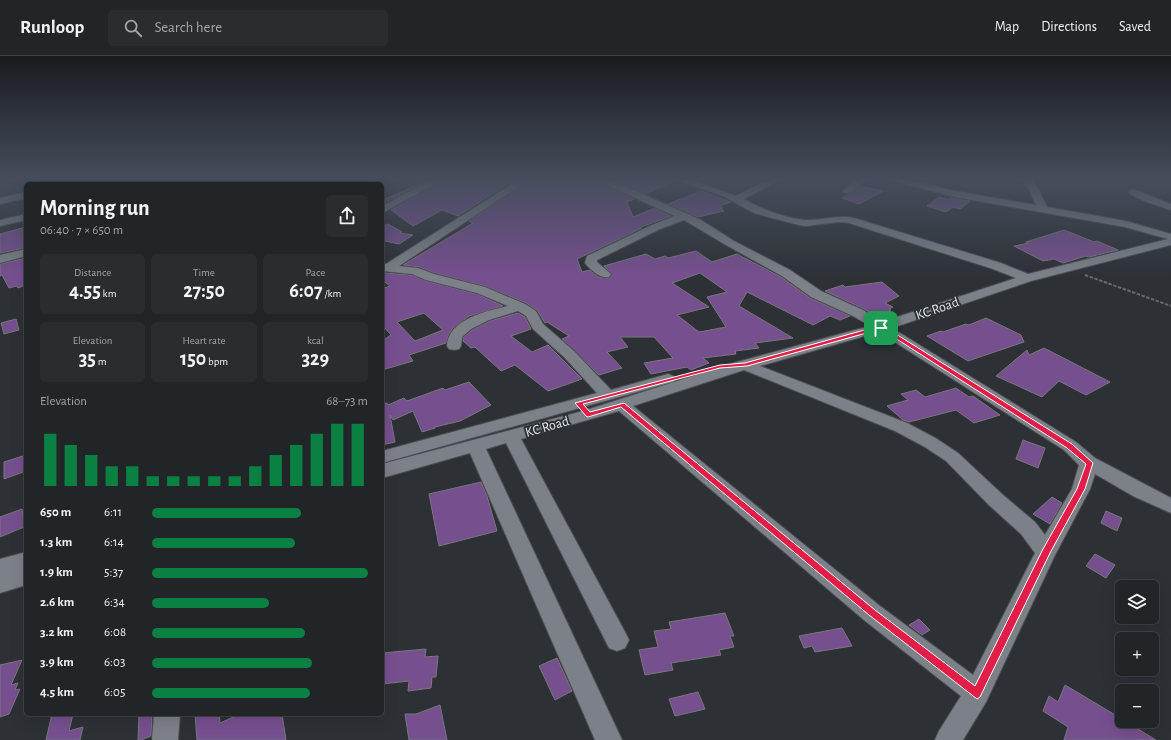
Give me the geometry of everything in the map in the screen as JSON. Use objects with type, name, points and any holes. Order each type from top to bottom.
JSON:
[{"type":"street","points":[[386,267],[474,212]]},
{"type":"street","points":[[675,212],[697,222],[786,273],[816,294],[858,313],[1070,446],[1089,463],[1171,506]]},
{"type":"street","points":[[761,212],[806,223],[839,219],[850,220],[997,266],[1027,278]]},
{"type":"street","points":[[1062,212],[1135,226],[1171,237]]},
{"type":"street","points":[[605,274],[591,264],[592,258],[656,227],[684,216]]},
{"type":"street","points":[[0,223],[24,217]]},
{"type":"street","name":"KC Road","points":[[745,365],[881,328],[1027,278],[1171,242]]},
{"type":"street","points":[[0,259],[24,253]]},
{"type":"street","points":[[386,267],[414,271],[430,277],[481,290],[502,298],[531,314],[538,326],[570,355],[614,400],[872,613],[977,694]]},
{"type":"street","points":[[454,346],[454,338],[460,330],[472,324],[520,307]]},
{"type":"street","points":[[384,457],[583,409],[720,366],[745,365],[901,428],[931,443],[952,457],[996,500],[1028,528],[1046,552]]},
{"type":"street","name":"KC Road","points":[[384,470],[511,437],[583,409]]},
{"type":"street","points":[[511,437],[618,640]]},
{"type":"street","points":[[476,446],[536,576],[599,721],[609,740]]},
{"type":"street","points":[[948,740],[977,694],[1046,552],[1081,489],[1089,463]]},
{"type":"street","points":[[0,568],[24,562]]},
{"type":"street","points":[[0,584],[24,577]]},
{"type":"street","points":[[166,716],[166,740]]},
{"type":"path","points":[[1066,268],[1171,306]]},
{"type":"building","points":[[394,212],[439,212],[413,226]]},
{"type":"building","points":[[447,212],[464,212],[458,216]]},
{"type":"building","points":[[483,212],[631,212],[633,217],[645,212],[663,212],[671,216],[641,227],[642,228],[577,259],[582,272],[590,270],[598,277],[609,278],[612,274],[604,266],[646,254],[655,259],[665,256],[668,258],[696,251],[712,262],[737,254],[781,277],[810,298],[850,316],[840,320],[830,316],[813,325],[747,292],[739,306],[793,338],[755,343],[759,348],[735,351],[736,354],[703,358],[709,363],[691,370],[687,367],[651,374],[644,363],[673,358],[654,337],[620,337],[628,347],[607,352],[622,368],[599,375],[562,339],[569,336],[547,322],[545,323],[537,310],[526,303],[485,286],[434,273],[419,267],[403,265],[473,223],[469,221]],"holes":[[[700,273],[727,292],[707,297],[726,327],[699,332],[677,315],[709,307],[672,283]]]},
{"type":"building","points":[[686,212],[720,212],[698,217]]},
{"type":"building","points":[[388,224],[402,232],[400,233],[413,235],[399,244],[384,242],[384,226]]},
{"type":"building","points":[[24,228],[24,248],[0,253],[0,234]]},
{"type":"building","points":[[1064,230],[1118,250],[1089,257],[1086,256],[1063,263],[1054,259],[1043,261],[1014,246],[1029,243],[1026,242]]},
{"type":"building","points":[[24,258],[24,286],[18,288],[17,286],[9,288],[2,275],[0,276],[0,264]]},
{"type":"building","points":[[384,274],[412,275],[426,281],[477,294],[503,306],[469,316],[453,328],[446,343],[409,355],[413,361],[384,369],[384,340],[391,335],[384,327],[384,288],[390,286],[384,282]],"holes":[[[424,313],[443,330],[415,341],[397,322]]]},
{"type":"building","points":[[882,282],[899,296],[885,303],[893,307],[889,309],[891,310],[877,317],[864,309],[825,291],[843,285],[845,287]]},
{"type":"building","points":[[518,313],[525,317],[531,329],[511,336],[532,352],[548,345],[582,379],[548,391],[515,365],[501,371],[475,347],[471,348],[463,341],[463,338],[472,330],[490,321]]},
{"type":"building","points":[[986,318],[1021,335],[1024,342],[968,361],[927,336],[966,324],[969,325]]},
{"type":"building","points":[[16,319],[19,330],[4,334],[1,323]]},
{"type":"building","points":[[1044,348],[1110,382],[1086,395],[1059,381],[1042,397],[996,376],[1027,350],[1029,355]]},
{"type":"building","points":[[469,382],[491,405],[460,421],[422,432],[413,411],[393,420],[390,415],[395,442],[384,445],[384,404],[387,403],[388,405],[404,398],[407,401],[443,388],[445,390]]},
{"type":"building","points":[[956,388],[969,397],[973,396],[1000,415],[974,423],[956,410],[909,422],[903,420],[887,406],[908,400],[901,394],[916,390],[925,397]]},
{"type":"building","points":[[1023,440],[1045,448],[1038,468],[1016,459]]},
{"type":"building","points":[[24,456],[24,472],[4,479],[4,462]]},
{"type":"building","points":[[481,482],[487,496],[497,531],[439,546],[429,494]]},
{"type":"building","points":[[1052,497],[1062,503],[1050,524],[1033,514]]},
{"type":"building","points":[[22,509],[24,527],[0,537],[0,517]]},
{"type":"building","points":[[1106,511],[1122,518],[1117,531],[1101,523]]},
{"type":"building","points":[[1095,554],[1115,565],[1106,578],[1086,566]]},
{"type":"building","points":[[725,613],[734,636],[730,636],[734,647],[719,650],[721,655],[671,663],[673,670],[645,675],[639,650],[658,647],[654,631],[671,629],[669,622]]},
{"type":"building","points":[[919,619],[930,630],[922,635],[909,625]]},
{"type":"building","points":[[842,628],[852,646],[815,652],[812,646],[804,648],[799,636]]},
{"type":"building","points":[[426,649],[425,657],[438,656],[436,677],[432,677],[431,688],[408,691],[409,681],[384,684],[384,653]]},
{"type":"building","points":[[557,658],[572,691],[555,700],[539,666]]},
{"type":"building","points":[[22,660],[11,685],[18,683],[15,690],[20,689],[9,714],[0,717],[0,665]]},
{"type":"building","points":[[1065,685],[1115,715],[1115,728],[1136,728],[1156,740],[1064,740],[1068,727],[1043,711],[1049,696],[1058,702]]},
{"type":"building","points":[[698,692],[705,709],[675,716],[669,699]]},
{"type":"building","points":[[440,705],[447,740],[409,740],[405,714],[416,714]]},
{"type":"building","points":[[52,716],[73,716],[69,731],[83,727],[80,740],[46,740]]},
{"type":"building","points":[[139,716],[152,716],[151,736],[138,740]]},
{"type":"building","points":[[195,716],[219,716],[220,723],[236,716],[282,716],[286,740],[197,740]]},
{"type":"route","points":[[881,328],[1070,446],[1089,463],[1081,489],[1046,552],[977,694],[872,613],[719,484],[622,405],[588,414],[578,403],[720,366],[745,365],[881,328]]}]
